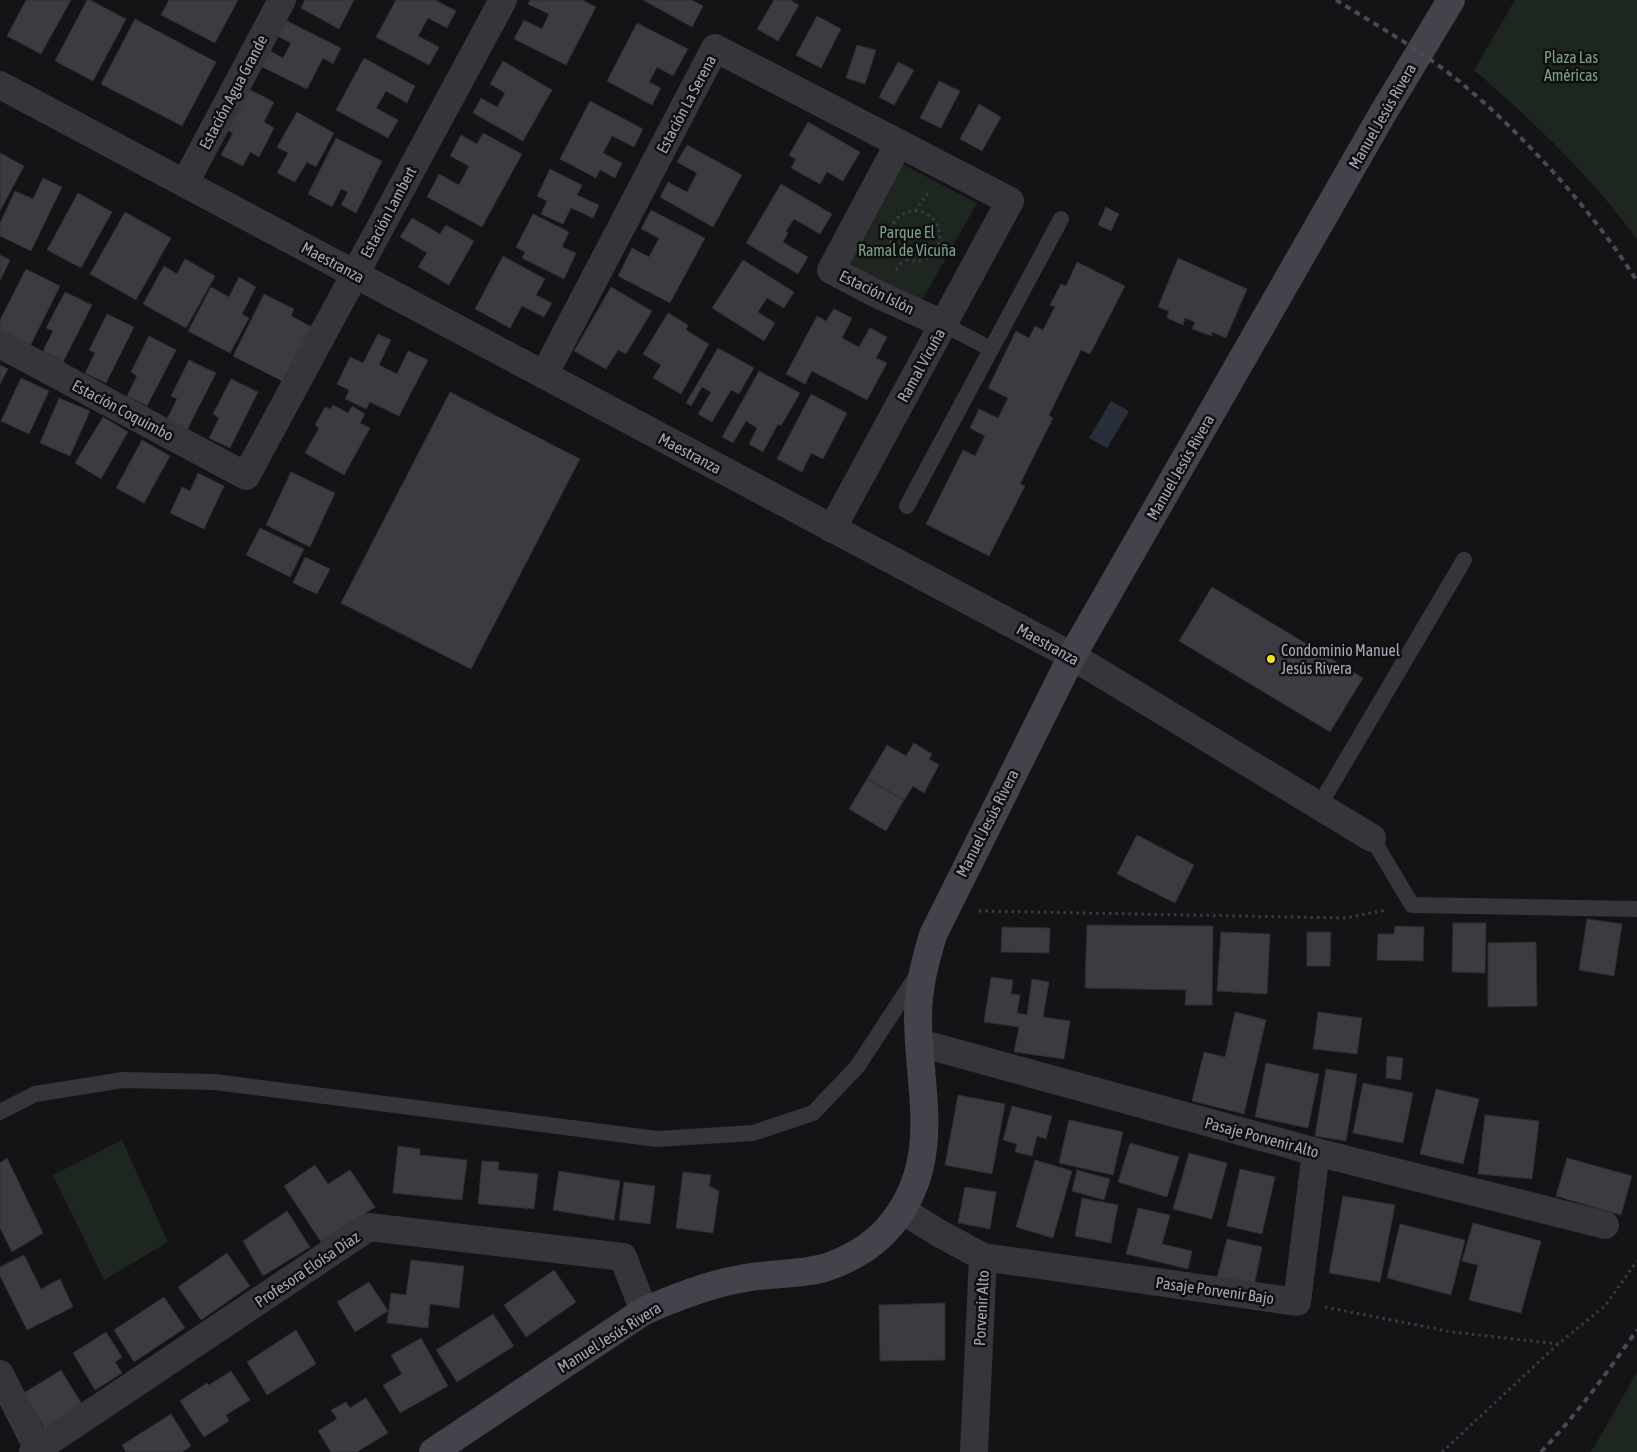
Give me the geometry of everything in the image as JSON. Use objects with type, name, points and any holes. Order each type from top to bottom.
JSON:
[{"type":"main road","name":"Manuel Jesús Rivera","points":[[433,1452],[644,1311],[709,1286],[742,1278],[774,1273],[806,1272],[829,1266],[851,1257],[871,1244],[888,1228],[902,1210],[920,1173],[924,1152],[925,1132],[919,992],[923,966],[933,935],[946,905],[1072,656],[1382,113],[1451,0]]},
{"type":"street","name":"Estación Agua Grande","points":[[185,183],[282,0]]},
{"type":"street","name":"Estación Lambert","points":[[246,476],[503,0]]},
{"type":"street","name":"Estación La Serena","points":[[544,375],[716,48],[1010,202]]},
{"type":"street","name":"Maestranza","points":[[0,84],[1072,656],[1372,838]]},
{"type":"street","name":"Estación Islón","points":[[898,143],[831,270],[879,295],[943,324]]},
{"type":"street","name":"Ramal Vicuña","points":[[832,528],[1010,202]]},
{"type":"street","name":"Estación Coquimbo","points":[[0,344],[246,476]]},
{"type":"street","name":"Pasaje Porvenir Alto","points":[[920,1043],[1316,1152],[1605,1225]]},
{"type":"street","name":"Pasaje Porvenir Bajo","points":[[983,1257],[1297,1302],[1316,1152]]},
{"type":"street","name":"Porvenir Alto","points":[[902,1210],[983,1257],[974,1452]]},
{"type":"street","name":"Profesora Eloísa Díaz","points":[[35,1450],[369,1227],[623,1257],[644,1311]]},
{"type":"street","points":[[0,1374],[35,1450]]},
{"type":"lane","points":[[907,506],[1061,219]]},
{"type":"lane","points":[[943,324],[991,349]]},
{"type":"lane","points":[[1318,806],[1464,560]]},
{"type":"lane","points":[[1372,838],[1412,905],[1637,909]]},
{"type":"lane","points":[[0,1112],[35,1094],[123,1080],[215,1082],[657,1139],[753,1133],[813,1113],[857,1067],[923,966]]},
{"type":"path","points":[[906,212],[923,212],[931,216],[939,230],[938,246],[934,252],[920,260],[904,259],[892,247],[890,230],[899,216],[906,212]]},
{"type":"path","points":[[946,905],[981,911],[1345,918],[1412,905]]},
{"type":"path","points":[[1442,1452],[1558,1344],[1605,1306],[1637,1261]]},
{"type":"path","points":[[1297,1302],[1452,1332],[1558,1344]]},
{"type":"green space","name":"Plaza Las Américas","points":[[1515,0],[1637,0],[1637,239],[1600,193],[1560,150],[1474,70]]},
{"type":"green space","name":"Parque El Ramal de Vicuña","points":[[902,164],[977,203],[920,304],[846,261]]},
{"type":"green space","points":[[122,1140],[168,1242],[104,1280],[53,1175]]},
{"type":"green space","points":[[1637,1372],[1637,1452],[1590,1452],[1593,1449]]},
{"type":"shaded area","points":[[1111,401],[1129,411],[1107,448],[1089,438]]},
{"type":"building","points":[[26,0],[71,0],[41,54],[7,36]]},
{"type":"building","points":[[87,0],[126,19],[93,81],[55,61]]},
{"type":"building","points":[[169,0],[238,0],[215,43],[161,15]]},
{"type":"building","points":[[305,0],[354,0],[339,29],[301,8]]},
{"type":"building","points":[[396,0],[435,0],[456,11],[447,28],[428,18],[418,36],[439,47],[429,65],[376,37]]},
{"type":"building","points":[[530,0],[582,0],[596,7],[566,65],[514,39],[524,20],[542,29],[549,14],[528,4]]},
{"type":"building","points":[[643,0],[692,0],[703,6],[692,27]]},
{"type":"building","points":[[774,0],[790,0],[799,5],[778,41],[757,29]]},
{"type":"building","points":[[277,16],[341,48],[333,64],[323,58],[307,89],[254,63],[263,47],[283,58],[291,43],[269,32]]},
{"type":"building","points":[[817,16],[841,29],[821,68],[796,55]]},
{"type":"building","points":[[135,19],[216,62],[182,126],[101,84]]},
{"type":"building","points":[[637,23],[688,49],[673,76],[657,67],[649,82],[661,88],[652,105],[607,81]]},
{"type":"building","points":[[857,45],[876,50],[865,84],[846,78]]},
{"type":"building","points":[[364,58],[415,86],[407,103],[386,91],[376,108],[398,120],[388,138],[336,110]]},
{"type":"building","points":[[503,61],[552,90],[523,141],[473,113],[481,98],[497,107],[505,93],[490,84]]},
{"type":"building","points":[[898,62],[914,70],[894,105],[879,97]]},
{"type":"building","points":[[939,81],[960,91],[941,128],[920,118]]},
{"type":"building","points":[[241,85],[274,102],[264,122],[274,128],[259,157],[250,152],[243,166],[221,155],[233,133],[219,127]]},
{"type":"building","points":[[590,101],[643,129],[634,147],[612,136],[603,153],[622,163],[615,178],[600,170],[596,178],[560,159]]},
{"type":"building","points":[[979,104],[1001,117],[982,151],[960,139]]},
{"type":"building","points":[[297,112],[334,133],[316,167],[307,162],[295,182],[277,173],[288,153],[277,147]]},
{"type":"building","points":[[808,122],[860,152],[843,181],[827,172],[820,184],[791,168],[796,159],[789,155]]},
{"type":"building","points":[[483,133],[522,154],[482,227],[427,197],[439,174],[459,185],[469,166],[450,156],[461,135],[477,144]]},
{"type":"building","points":[[336,138],[382,161],[356,213],[341,205],[348,192],[341,189],[332,207],[308,194]]},
{"type":"building","points":[[687,145],[742,175],[713,227],[660,197],[668,182],[687,192],[697,173],[677,162]]},
{"type":"building","points":[[0,153],[24,166],[0,211]]},
{"type":"building","points":[[550,169],[582,185],[577,195],[599,205],[593,218],[571,208],[563,224],[541,214],[547,201],[537,196]]},
{"type":"building","points":[[43,178],[62,187],[31,251],[0,236],[0,223],[15,191],[33,199]]},
{"type":"building","points":[[781,184],[832,214],[820,234],[794,219],[786,231],[788,233],[783,242],[808,257],[798,274],[746,243]]},
{"type":"building","points":[[78,193],[112,212],[81,268],[47,250]]},
{"type":"building","points":[[1106,207],[1119,214],[1111,231],[1098,225]]},
{"type":"building","points":[[651,210],[705,238],[670,303],[618,276],[632,248],[649,257],[659,238],[641,229]]},
{"type":"building","points":[[125,212],[171,238],[136,300],[90,274]]},
{"type":"building","points":[[533,214],[569,232],[562,247],[576,253],[564,279],[522,258],[525,252],[516,247]]},
{"type":"building","points":[[412,218],[440,234],[446,225],[474,241],[449,285],[418,267],[427,253],[400,237]]},
{"type":"building","points":[[0,255],[10,260],[0,281]]},
{"type":"building","points":[[503,256],[545,279],[536,295],[552,303],[544,317],[522,306],[510,328],[475,309]]},
{"type":"building","points":[[1178,258],[1247,289],[1226,338],[1212,332],[1212,336],[1192,329],[1195,322],[1185,318],[1183,325],[1167,318],[1169,311],[1158,307]]},
{"type":"building","points":[[185,259],[215,276],[186,328],[143,304],[164,266],[177,274]]},
{"type":"building","points":[[743,260],[794,292],[784,308],[767,298],[758,312],[775,323],[764,341],[712,308]]},
{"type":"building","points":[[1077,262],[1125,286],[1090,354],[1081,350],[1049,415],[1053,418],[1020,484],[1025,486],[989,556],[926,524],[963,450],[975,456],[985,436],[970,428],[979,409],[998,418],[1008,398],[988,388],[1016,331],[1029,338],[1035,326],[1043,330],[1055,307],[1050,305],[1061,284],[1066,286]]},
{"type":"building","points":[[26,269],[60,286],[29,348],[0,333],[0,320]]},
{"type":"building","points":[[239,277],[256,287],[242,314],[249,318],[230,353],[188,331],[211,287],[229,297]]},
{"type":"building","points":[[611,287],[652,311],[626,354],[618,350],[606,369],[574,351]]},
{"type":"building","points":[[65,292],[92,305],[63,362],[43,351],[53,331],[46,328]]},
{"type":"building","points":[[264,294],[294,309],[291,316],[312,327],[284,382],[233,356]]},
{"type":"building","points":[[834,309],[852,318],[842,338],[859,347],[870,328],[887,337],[876,358],[887,363],[867,400],[812,371],[805,384],[786,374],[817,316],[826,321]]},
{"type":"building","points":[[668,313],[688,325],[686,330],[709,344],[681,394],[653,378],[661,365],[643,354]]},
{"type":"building","points":[[107,314],[134,327],[106,383],[85,373],[95,353],[89,350]]},
{"type":"building","points":[[378,334],[391,340],[379,365],[397,374],[408,351],[428,360],[399,416],[370,402],[366,409],[345,399],[349,390],[337,384],[350,357],[363,363]]},
{"type":"building","points":[[149,336],[176,350],[147,406],[127,396],[137,376],[131,372]]},
{"type":"building","points":[[718,348],[754,368],[739,394],[731,390],[712,422],[698,414],[711,392],[702,387],[691,406],[686,403]]},
{"type":"building","points":[[189,360],[216,373],[187,430],[167,419],[177,399],[171,396]]},
{"type":"building","points":[[0,365],[8,369],[0,384]]},
{"type":"building","points":[[759,371],[800,393],[781,426],[778,424],[763,452],[749,444],[757,428],[746,421],[733,443],[722,437]]},
{"type":"building","points":[[21,378],[49,391],[29,434],[1,421]]},
{"type":"building","points":[[231,379],[258,392],[230,448],[209,438],[219,418],[213,414]]},
{"type":"building","points":[[450,392],[580,459],[471,669],[341,603]]},
{"type":"building","points":[[811,394],[847,413],[823,459],[811,453],[802,472],[777,459]]},
{"type":"building","points":[[59,398],[90,411],[70,456],[40,443]]},
{"type":"building","points":[[333,405],[348,413],[352,406],[365,414],[360,423],[370,428],[344,475],[305,453],[319,428],[315,425],[325,407],[330,409]]},
{"type":"building","points":[[103,417],[128,432],[101,479],[75,463]]},
{"type":"building","points":[[142,440],[170,456],[144,503],[116,488]]},
{"type":"building","points":[[291,472],[335,493],[310,547],[266,525]]},
{"type":"building","points":[[198,473],[224,486],[204,529],[170,513],[182,487],[190,491]]},
{"type":"building","points":[[260,528],[304,549],[290,577],[246,555]]},
{"type":"building","points":[[305,557],[330,569],[317,594],[293,583]]},
{"type":"building","name":"Condominio Manuel Jesús Rivera","points":[[1212,587],[1363,678],[1330,732],[1179,641]]},
{"type":"building","points":[[914,743],[932,754],[929,759],[939,765],[924,793],[913,786],[904,800],[867,779],[887,745],[906,756]]},
{"type":"building","points":[[867,779],[904,800],[886,831],[849,809]]},
{"type":"building","points":[[1137,835],[1194,865],[1175,903],[1117,874]]},
{"type":"building","points":[[1587,919],[1622,924],[1614,976],[1579,970]]},
{"type":"building","points":[[1453,923],[1486,923],[1485,973],[1452,972]]},
{"type":"building","points":[[1087,925],[1213,926],[1212,1005],[1185,1005],[1186,990],[1085,988]]},
{"type":"building","points":[[1395,926],[1424,927],[1423,961],[1377,960],[1378,934],[1394,934]]},
{"type":"building","points":[[1002,927],[1050,928],[1049,953],[1001,952]]},
{"type":"building","points":[[1221,932],[1270,934],[1267,994],[1217,991]]},
{"type":"building","points":[[1307,932],[1331,932],[1330,966],[1307,966]]},
{"type":"building","points":[[1536,942],[1537,1006],[1488,1007],[1488,943]]},
{"type":"building","points":[[991,977],[1013,980],[1011,994],[1020,995],[1017,1013],[1027,1015],[1032,979],[1049,982],[1043,1017],[1070,1021],[1064,1059],[1014,1052],[1019,1027],[984,1022]]},
{"type":"building","points":[[1235,1012],[1266,1020],[1244,1114],[1192,1101],[1204,1052],[1225,1057]]},
{"type":"building","points":[[1318,1012],[1362,1018],[1357,1054],[1313,1049]]},
{"type":"building","points":[[1387,1056],[1403,1058],[1401,1080],[1386,1078]]},
{"type":"building","points":[[1266,1063],[1319,1074],[1308,1128],[1255,1117]]},
{"type":"building","points":[[1326,1069],[1357,1074],[1346,1141],[1315,1136]]},
{"type":"building","points":[[1363,1083],[1413,1093],[1403,1143],[1353,1133]]},
{"type":"building","points":[[1436,1089],[1479,1099],[1463,1164],[1420,1154]]},
{"type":"building","points":[[958,1095],[1005,1104],[992,1174],[945,1165]]},
{"type":"building","points":[[1012,1106],[1052,1116],[1046,1139],[1037,1136],[1032,1156],[1015,1152],[1017,1144],[1003,1140]]},
{"type":"building","points":[[1485,1115],[1539,1121],[1532,1179],[1478,1174]]},
{"type":"building","points":[[1069,1120],[1123,1132],[1113,1175],[1059,1163]]},
{"type":"building","points":[[1130,1143],[1179,1157],[1167,1197],[1118,1182]]},
{"type":"building","points":[[398,1146],[420,1149],[420,1155],[467,1160],[462,1200],[393,1193]]},
{"type":"building","points":[[1189,1153],[1227,1163],[1212,1219],[1173,1209]]},
{"type":"building","points":[[7,1158],[43,1233],[12,1252],[0,1228],[0,1163]]},
{"type":"building","points":[[1567,1158],[1632,1176],[1621,1215],[1556,1196]]},
{"type":"building","points":[[1035,1160],[1072,1171],[1053,1238],[1016,1227]]},
{"type":"building","points":[[482,1161],[499,1162],[498,1170],[538,1174],[534,1209],[478,1204]]},
{"type":"building","points":[[315,1165],[328,1184],[350,1170],[375,1207],[321,1242],[284,1186]]},
{"type":"building","points":[[1240,1169],[1275,1177],[1262,1234],[1227,1226]]},
{"type":"building","points":[[1077,1170],[1110,1179],[1104,1200],[1072,1191]]},
{"type":"building","points":[[559,1171],[620,1181],[614,1220],[553,1210]]},
{"type":"building","points":[[683,1172],[711,1175],[709,1186],[719,1191],[713,1233],[676,1228]]},
{"type":"building","points":[[624,1182],[655,1186],[650,1224],[619,1220]]},
{"type":"building","points":[[965,1187],[996,1192],[990,1229],[958,1223]]},
{"type":"building","points":[[1343,1196],[1395,1205],[1380,1282],[1329,1273]]},
{"type":"building","points":[[1082,1198],[1118,1205],[1111,1243],[1075,1236]]},
{"type":"building","points":[[1138,1208],[1170,1215],[1162,1244],[1192,1251],[1188,1269],[1126,1254]]},
{"type":"building","points":[[287,1211],[310,1247],[263,1276],[243,1241]]},
{"type":"building","points":[[1473,1223],[1541,1241],[1521,1313],[1469,1300],[1478,1265],[1462,1261]]},
{"type":"building","points":[[1400,1224],[1465,1240],[1451,1295],[1387,1278]]},
{"type":"building","points":[[1227,1239],[1262,1247],[1254,1286],[1217,1278]]},
{"type":"building","points":[[227,1253],[250,1286],[201,1320],[178,1287]]},
{"type":"building","points":[[24,1255],[41,1289],[60,1279],[73,1307],[27,1330],[0,1276],[0,1267]]},
{"type":"building","points":[[411,1260],[464,1266],[459,1308],[430,1304],[428,1328],[387,1323],[391,1293],[406,1295]]},
{"type":"building","points":[[554,1270],[576,1302],[526,1337],[504,1305]]},
{"type":"building","points":[[369,1282],[388,1311],[355,1332],[337,1302]]},
{"type":"building","points":[[164,1297],[185,1328],[134,1362],[114,1330]]},
{"type":"building","points":[[945,1303],[945,1360],[880,1361],[879,1305]]},
{"type":"building","points":[[493,1314],[514,1346],[457,1382],[436,1350]]},
{"type":"building","points":[[296,1330],[316,1364],[267,1395],[247,1362]]},
{"type":"building","points":[[106,1332],[122,1357],[115,1362],[122,1373],[95,1390],[73,1353]]},
{"type":"building","points":[[421,1338],[448,1386],[400,1413],[383,1385],[402,1374],[391,1355]]},
{"type":"building","points":[[61,1370],[83,1406],[45,1430],[24,1393]]},
{"type":"building","points":[[231,1371],[250,1400],[226,1415],[229,1421],[204,1437],[180,1401],[207,1383],[209,1385]]},
{"type":"building","points":[[366,1398],[388,1433],[357,1452],[331,1452],[318,1431],[337,1419],[331,1410],[346,1402],[350,1408]]},
{"type":"building","points":[[171,1414],[191,1446],[182,1452],[126,1452],[122,1445]]},
{"type":"railway","points":[[1336,0],[1400,39],[1430,60],[1460,82],[1509,126],[1578,201],[1600,228],[1637,281]]},
{"type":"railway","points":[[1541,1452],[1591,1393],[1637,1330]]},
{"type":"place","name":"Condominio Manuel Jesús Rivera","points":[[1271,659]]}]
